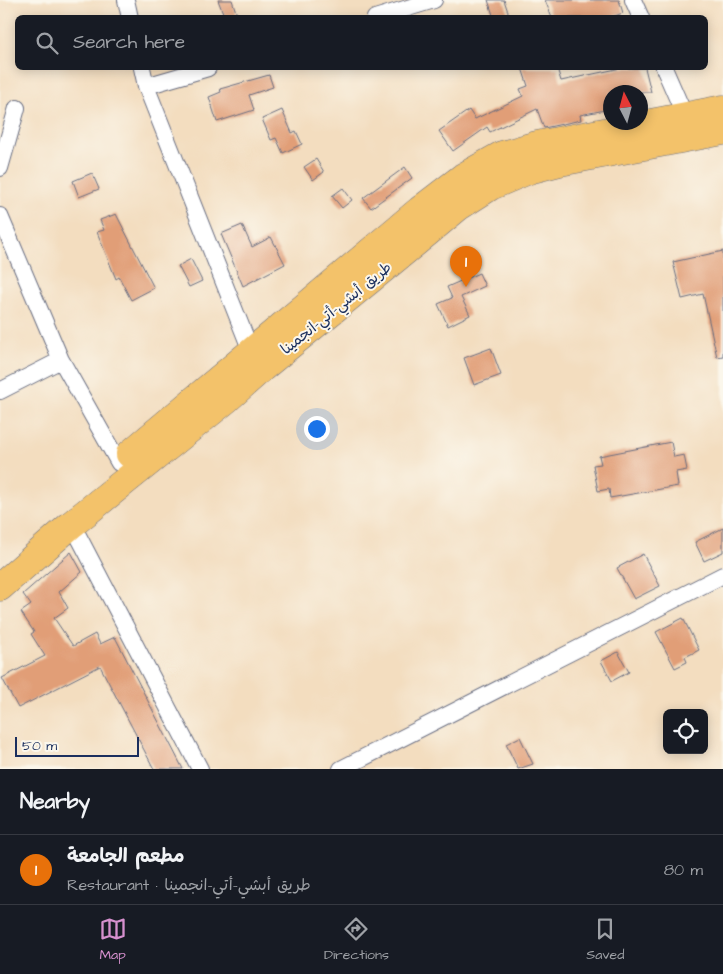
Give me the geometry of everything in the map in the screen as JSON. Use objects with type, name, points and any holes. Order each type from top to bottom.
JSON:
[{"type":"highway","points":[[690,127],[723,110]]},
{"type":"highway","points":[[0,562],[118,463],[256,360],[420,210],[479,166],[502,155],[537,146],[690,127],[723,131]]},
{"type":"highway","points":[[0,587],[72,524],[227,399],[256,360]]},
{"type":"street","points":[[126,0],[129,15]]},
{"type":"street","points":[[385,15],[434,0]]},
{"type":"street","points":[[633,0],[640,15]]},
{"type":"street","points":[[142,70],[146,86],[256,360]]},
{"type":"street","points":[[146,86],[201,70]]},
{"type":"street","points":[[665,70],[690,127]]},
{"type":"street","points":[[0,168],[17,108]]},
{"type":"street","points":[[0,216],[61,360],[118,463]]},
{"type":"street","points":[[0,391],[61,360]]},
{"type":"street","points":[[72,524],[200,769]]},
{"type":"street","points":[[341,769],[723,575]]},
{"type":"building","points":[[218,0],[232,0],[237,15],[224,15]]},
{"type":"building","points":[[488,0],[504,0],[509,15],[493,15]]},
{"type":"building","points":[[545,0],[619,0],[623,13],[617,15],[551,15]]},
{"type":"building","points":[[523,70],[558,70],[561,81],[612,70],[646,70],[651,92],[648,92],[648,85],[603,85],[603,110],[580,115],[581,120],[544,128],[537,109],[490,132],[487,127],[453,151],[439,131],[469,110],[475,119],[523,96],[520,89],[528,86]]},
{"type":"building","points":[[269,75],[273,87],[249,95],[254,110],[217,122],[209,97],[221,92],[220,89]]},
{"type":"building","points":[[282,110],[292,133],[296,131],[302,144],[283,153],[276,138],[271,140],[262,119]]},
{"type":"building","points":[[316,159],[324,172],[313,180],[304,167]]},
{"type":"building","points":[[405,167],[412,178],[371,208],[363,198]]},
{"type":"building","points":[[92,173],[99,189],[79,197],[73,181]]},
{"type":"building","points":[[343,188],[352,200],[342,208],[332,196]]},
{"type":"building","points":[[116,214],[154,288],[131,300],[119,277],[116,279],[97,232],[104,230],[100,220]]},
{"type":"building","points":[[242,225],[252,247],[271,237],[285,264],[243,286],[221,234]]},
{"type":"building","points":[[723,251],[723,356],[717,357],[703,294],[682,299],[673,262]]},
{"type":"building","points":[[191,259],[202,281],[189,287],[178,266]]},
{"type":"building","points":[[479,273],[485,286],[461,297],[470,315],[448,326],[438,304],[452,298],[447,287]]},
{"type":"building","points":[[491,348],[501,375],[474,385],[464,358]]},
{"type":"building","points":[[671,442],[674,457],[684,455],[687,470],[676,472],[678,486],[610,498],[609,489],[598,491],[593,465],[601,464],[599,456]]},
{"type":"building","points":[[723,528],[723,552],[704,561],[695,542]]},
{"type":"building","points":[[71,552],[82,572],[59,592],[68,608],[54,618],[73,646],[95,634],[100,644],[115,637],[183,769],[154,769],[100,666],[18,708],[2,678],[45,656],[31,634],[34,632],[21,612],[31,605],[23,594]]},
{"type":"building","points":[[643,554],[660,586],[634,599],[617,568]]},
{"type":"building","points":[[683,618],[699,650],[685,657],[687,662],[675,668],[656,632]]},
{"type":"building","points":[[618,652],[629,672],[612,681],[601,661]]},
{"type":"building","points":[[520,737],[533,764],[518,769],[506,744]]},
{"type":"place","name":"مطعم الجامعة","points":[[466,287]]}]
